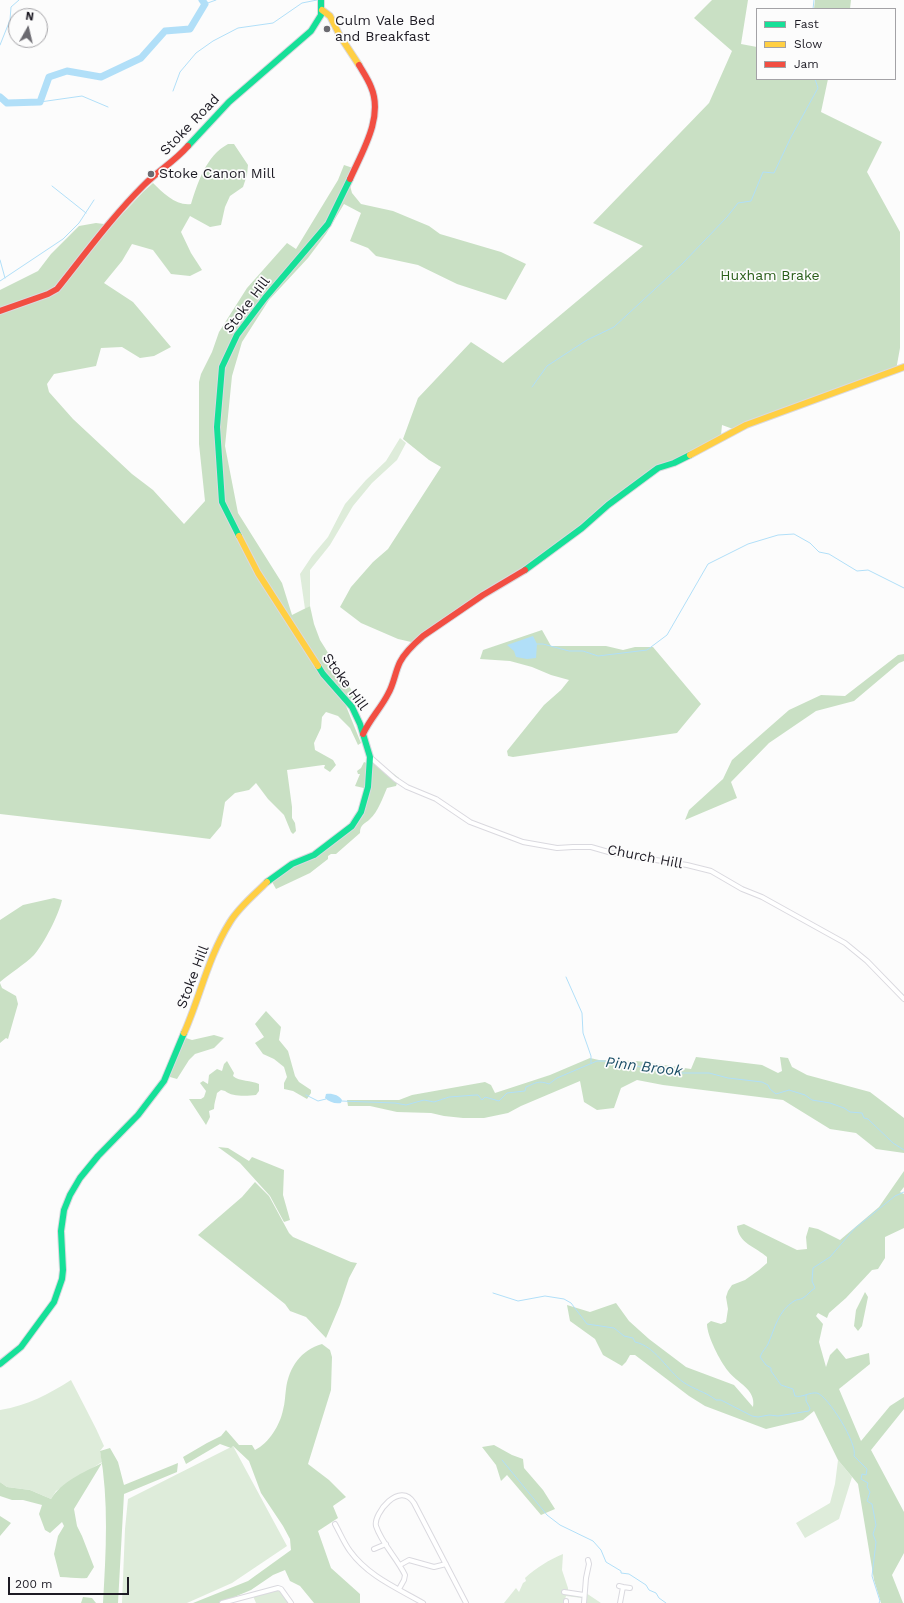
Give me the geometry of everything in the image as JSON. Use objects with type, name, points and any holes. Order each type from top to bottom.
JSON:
[{"type":"street","points":[[321,1],[322,10]]},
{"type":"street","name":"Stoke Road","points":[[0,311],[48,294],[57,288],[107,226],[145,184],[181,154],[229,102],[311,31],[319,20],[322,10]]},
{"type":"street","name":"Stoke Hill","points":[[0,1364],[21,1346],[54,1302],[62,1279],[61,1232],[64,1210],[70,1195],[80,1178],[98,1156],[133,1121],[164,1081],[188,1025],[206,971],[230,923],[239,909],[272,877],[292,864],[314,855],[352,826],[362,809],[368,787],[370,757],[363,734],[364,724],[352,707],[323,674],[258,573],[222,502],[217,427],[222,367],[237,335],[265,298],[328,224],[370,136],[375,112],[372,88],[340,36],[330,16],[322,10]]},
{"type":"street","points":[[364,724],[388,695],[400,662],[414,644],[423,636],[482,595],[524,571],[658,468],[674,463],[746,425],[904,367]]},
{"type":"street","name":"Church Hill","points":[[370,757],[395,779],[407,787],[436,799],[470,822],[522,842],[557,848],[591,847],[618,854],[687,865],[711,871],[742,889],[762,897],[845,943],[875,969],[904,999]]},
{"type":"street","points":[[399,1589],[405,1577],[400,1565],[376,1527],[376,1518],[392,1499],[397,1496],[407,1495],[414,1503],[466,1603]]},
{"type":"street","points":[[335,1524],[350,1551],[363,1566],[380,1578],[423,1603]]},
{"type":"street","points":[[374,1549],[386,1544]]},
{"type":"street","points":[[400,1565],[409,1560],[434,1567],[446,1564]]},
{"type":"street","points":[[584,1603],[589,1564],[588,1560]]},
{"type":"street","points":[[579,1577],[586,1578]]},
{"type":"street","points":[[620,1603],[621,1587],[630,1588]]},
{"type":"street","points":[[222,1603],[238,1601],[278,1588],[281,1589],[291,1603]]},
{"type":"street","points":[[564,1592],[584,1595]]},
{"type":"green space","name":"Huxham Brake","points":[[712,0],[748,0],[741,44],[756,47],[756,80],[828,80],[821,112],[882,142],[867,172],[900,232],[900,348],[896,370],[733,429],[722,425],[721,435],[659,470],[624,496],[545,560],[451,616],[420,644],[398,639],[361,623],[340,607],[351,587],[373,562],[388,549],[441,467],[429,460],[403,439],[418,398],[471,342],[503,363],[643,246],[593,223],[709,103],[732,51],[694,18]]},
{"type":"green space","points":[[815,0],[851,0],[850,8],[814,8]]},
{"type":"green space","points":[[228,144],[234,144],[248,165],[247,175],[243,187],[230,196],[225,207],[221,225],[210,227],[190,216],[181,232],[191,253],[202,270],[190,276],[171,274],[153,250],[132,244],[122,261],[104,283],[133,302],[171,347],[154,356],[140,358],[122,347],[101,348],[96,366],[54,374],[47,384],[49,392],[73,419],[132,474],[153,490],[184,524],[205,501],[199,444],[199,382],[219,332],[247,288],[287,243],[296,249],[338,180],[344,165],[353,168],[348,178],[352,193],[361,204],[393,211],[429,226],[440,234],[501,252],[526,264],[506,300],[457,284],[418,265],[376,256],[368,248],[350,241],[361,213],[344,204],[326,234],[308,258],[269,300],[242,342],[232,376],[225,446],[238,513],[282,583],[292,615],[310,606],[314,624],[320,640],[352,691],[353,697],[346,706],[361,743],[358,745],[350,728],[338,716],[326,712],[322,717],[321,728],[314,743],[315,750],[333,760],[336,765],[330,772],[324,768],[325,765],[287,770],[292,818],[295,823],[296,831],[293,834],[291,832],[284,815],[268,799],[256,783],[249,790],[235,793],[225,802],[221,826],[210,839],[0,814],[0,290],[38,271],[51,254],[79,226],[96,223],[112,225],[153,183],[165,195],[175,201],[191,204],[208,162],[220,149]]},
{"type":"green space","points":[[400,438],[406,443],[397,460],[372,483],[353,506],[330,545],[310,570],[310,606],[305,609],[300,574],[312,556],[328,537],[345,504],[366,480],[386,461]]},
{"type":"green space","points":[[542,630],[551,646],[606,646],[623,650],[635,647],[653,647],[701,704],[677,733],[513,757],[508,756],[507,751],[544,705],[561,690],[569,680],[510,661],[480,659],[483,650]]},
{"type":"green space","points":[[904,654],[904,661],[899,663],[854,701],[816,711],[769,743],[731,782],[737,798],[685,820],[689,810],[723,779],[732,760],[789,710],[821,695],[845,696],[898,655]]},
{"type":"green space","points":[[374,759],[399,778],[396,786],[387,788],[380,804],[370,819],[362,826],[360,833],[336,854],[331,854],[328,856],[328,859],[310,873],[276,889],[271,880],[284,870],[314,857],[329,848],[356,824],[368,789],[355,786],[360,774],[358,774],[357,771],[361,768],[364,762],[369,764]]},
{"type":"green space","points":[[54,898],[62,900],[54,921],[42,944],[30,959],[0,982],[0,920],[23,905]]},
{"type":"green space","points":[[0,983],[2,988],[16,996],[18,1004],[8,1039],[6,1038],[0,1043]]},
{"type":"green space","points":[[266,1011],[281,1027],[279,1040],[288,1051],[295,1076],[299,1082],[311,1090],[311,1093],[307,1099],[293,1091],[284,1089],[284,1083],[287,1077],[284,1067],[274,1059],[263,1054],[255,1043],[264,1037],[255,1024]]},
{"type":"green space","points":[[214,1035],[224,1038],[214,1048],[195,1054],[189,1060],[177,1079],[170,1077],[170,1072],[186,1038],[192,1040]]},
{"type":"green space","points":[[696,1057],[762,1065],[778,1073],[782,1071],[780,1057],[788,1058],[792,1067],[807,1075],[870,1092],[904,1118],[904,1153],[876,1149],[856,1133],[830,1129],[783,1100],[663,1085],[637,1080],[621,1088],[614,1108],[597,1110],[584,1102],[580,1081],[508,1113],[484,1118],[463,1118],[431,1113],[397,1112],[370,1106],[348,1106],[347,1100],[399,1100],[412,1095],[485,1082],[491,1085],[495,1093],[550,1075],[590,1058],[599,1060],[637,1061],[691,1069]]},
{"type":"green space","points":[[227,1061],[234,1073],[233,1076],[259,1084],[259,1091],[256,1095],[244,1096],[221,1090],[217,1093],[214,1109],[209,1111],[210,1117],[206,1125],[189,1099],[201,1099],[204,1097],[206,1091],[200,1083],[203,1081],[208,1084],[209,1075],[217,1069],[222,1071],[224,1064]]},
{"type":"green space","points":[[218,1147],[228,1148],[249,1161],[252,1157],[284,1170],[283,1195],[290,1220],[284,1222],[270,1196],[240,1163]]},
{"type":"green space","points":[[904,1171],[904,1187],[900,1192],[904,1194],[904,1228],[885,1237],[885,1258],[878,1269],[872,1270],[846,1298],[829,1313],[827,1318],[818,1313],[816,1316],[823,1324],[819,1342],[826,1367],[830,1355],[837,1348],[846,1359],[869,1353],[870,1364],[839,1389],[861,1441],[890,1406],[904,1397],[904,1409],[871,1450],[904,1512],[904,1553],[892,1575],[903,1603],[881,1603],[874,1580],[858,1484],[838,1460],[814,1411],[803,1420],[766,1429],[705,1406],[689,1396],[635,1355],[630,1355],[622,1366],[603,1355],[595,1339],[570,1321],[567,1305],[590,1312],[616,1303],[629,1321],[649,1339],[686,1367],[734,1385],[753,1407],[752,1395],[728,1371],[721,1361],[709,1335],[707,1324],[711,1321],[721,1324],[726,1322],[728,1309],[726,1297],[732,1285],[745,1280],[767,1263],[767,1257],[763,1253],[744,1241],[738,1232],[737,1226],[744,1224],[797,1250],[807,1249],[806,1237],[809,1227],[818,1229],[840,1240],[879,1207]]},
{"type":"green space","points":[[255,1182],[269,1196],[289,1233],[293,1237],[351,1262],[357,1263],[349,1278],[340,1305],[326,1338],[306,1317],[290,1311],[285,1304],[198,1235],[242,1197]]},
{"type":"green space","points":[[865,1292],[868,1297],[862,1326],[858,1331],[854,1326],[856,1310]]},
{"type":"green space","points":[[322,1344],[330,1350],[332,1357],[331,1390],[308,1464],[329,1480],[346,1497],[333,1506],[338,1518],[318,1531],[331,1568],[360,1594],[360,1603],[314,1603],[300,1586],[290,1581],[285,1570],[273,1575],[251,1590],[220,1603],[193,1603],[248,1581],[291,1550],[290,1539],[261,1493],[249,1461],[233,1446],[231,1448],[220,1444],[186,1464],[183,1457],[221,1436],[226,1430],[239,1445],[252,1445],[255,1450],[265,1443],[277,1427],[282,1416],[288,1381],[297,1360],[308,1350]]},
{"type":"green space","points":[[71,1380],[104,1446],[100,1451],[102,1462],[56,1491],[51,1499],[30,1490],[7,1487],[0,1482],[0,1410],[37,1399]]},
{"type":"green space","points":[[494,1445],[523,1459],[524,1468],[543,1490],[555,1509],[541,1515],[507,1475],[501,1481],[496,1465],[482,1447]]},
{"type":"green space","points":[[233,1446],[287,1546],[232,1583],[187,1603],[122,1603],[125,1529],[128,1499]]},
{"type":"green space","points":[[110,1448],[118,1462],[124,1485],[178,1463],[177,1472],[124,1494],[118,1603],[103,1603],[106,1508],[100,1451]]},
{"type":"green space","points":[[838,1460],[852,1477],[839,1519],[805,1538],[796,1523],[830,1503],[835,1484]]},
{"type":"green space","points":[[102,1463],[74,1509],[77,1526],[94,1567],[87,1578],[60,1577],[54,1554],[58,1536],[64,1526],[62,1522],[50,1533],[45,1530],[39,1514],[42,1505],[23,1500],[12,1500],[0,1496],[0,1482],[7,1487],[30,1490],[51,1499],[61,1487]]},
{"type":"green space","points":[[0,1516],[11,1523],[0,1536]]},
{"type":"green space","points":[[563,1554],[562,1570],[568,1591],[583,1593],[582,1598],[566,1596],[564,1603],[504,1603],[516,1588],[519,1592],[523,1583],[526,1581],[525,1578],[543,1564]]},
{"type":"green space","points":[[274,1589],[281,1590],[290,1603],[256,1603],[253,1596]]},
{"type":"green space","points":[[586,1593],[601,1603],[586,1603]]},
{"type":"green space","points":[[83,1597],[92,1598],[96,1603],[81,1603]]},
{"type":"water","points":[[533,636],[537,644],[536,658],[527,659],[516,657],[514,651],[507,645]]},
{"type":"water","points":[[326,1094],[333,1094],[341,1098],[341,1103],[328,1101],[325,1098]]},
{"type":"waterway","points":[[0,45],[10,20],[11,7],[19,0]]},
{"type":"waterway","points":[[0,97],[7,103],[40,102],[49,77],[67,71],[101,77],[141,58],[165,31],[190,29],[205,4],[202,0]]},
{"type":"waterway","points":[[205,4],[216,0]]},
{"type":"waterway","points":[[173,91],[180,72],[196,53],[213,41],[238,28],[273,23],[302,3],[317,0]]},
{"type":"waterway","points":[[813,8],[814,0]]},
{"type":"waterway","points":[[532,387],[547,366],[587,340],[614,327],[682,264],[727,217],[738,203],[751,201],[763,172],[774,173],[791,137],[818,88],[815,80]]},
{"type":"waterway","points":[[40,102],[82,96],[108,107]]},
{"type":"waterway","points":[[52,186],[86,213]]},
{"type":"waterway","points":[[0,281],[63,239],[79,223],[94,200]]},
{"type":"waterway","points":[[0,260],[5,278]]},
{"type":"waterway","points":[[537,644],[543,644],[569,651],[583,651],[598,656],[647,650],[667,635],[708,564],[748,544],[778,535],[794,534],[810,543],[819,552],[829,554],[857,571],[868,570],[904,588]]},
{"type":"waterway","points":[[566,977],[582,1013],[583,1033],[591,1056],[591,1063]]},
{"type":"waterway","name":"Pinn Brook","points":[[341,1101],[395,1103],[406,1105],[424,1100],[434,1102],[449,1097],[476,1095],[478,1095],[482,1100],[485,1097],[499,1101],[507,1093],[525,1091],[526,1087],[537,1082],[549,1084],[557,1078],[597,1061],[623,1062],[644,1068],[672,1073],[709,1073],[728,1078],[762,1082],[768,1085],[776,1094],[789,1090],[805,1095],[812,1100],[830,1103],[850,1112],[862,1113],[864,1118],[868,1119],[893,1143],[904,1150]]},
{"type":"waterway","name":"Pinn Brook","points":[[306,1095],[318,1101],[326,1099]]},
{"type":"waterway","name":"Pinn Brook","points":[[879,1603],[880,1601],[872,1576],[876,1542],[873,1534],[876,1525],[872,1504],[867,1501],[870,1492],[867,1487],[868,1483],[861,1479],[862,1474],[866,1475],[867,1469],[854,1456],[854,1450],[847,1432],[828,1402],[817,1393],[795,1396],[793,1389],[781,1385],[771,1371],[771,1368],[766,1365],[760,1357],[784,1310],[794,1301],[803,1298],[815,1288],[812,1281],[813,1268],[830,1257],[854,1229],[895,1196],[904,1192]]},
{"type":"waterway","points":[[493,1293],[518,1301],[545,1296],[564,1299],[571,1303],[587,1324],[614,1328],[624,1336],[633,1338],[635,1342],[642,1344],[655,1353],[683,1382],[716,1400],[721,1400],[752,1416],[778,1416],[809,1411],[810,1408],[806,1401],[806,1395]]},
{"type":"waterway","points":[[502,1460],[547,1515],[560,1525],[593,1541],[601,1550],[606,1562],[621,1571],[621,1573],[629,1574],[646,1585],[649,1590],[656,1593],[659,1598],[666,1603]]},
{"type":"traffic: fast","points":[[188,146],[229,102],[311,31],[321,15],[321,0]]},
{"type":"traffic: fast","points":[[239,536],[222,502],[217,427],[222,367],[237,335],[265,298],[328,224],[350,179]]},
{"type":"traffic: fast","points":[[525,570],[582,528],[608,505],[658,468],[674,463],[690,455]]},
{"type":"traffic: fast","points":[[267,882],[292,864],[314,855],[352,826],[361,812],[368,787],[370,757],[360,724],[352,707],[323,674],[318,666]]},
{"type":"traffic: fast","points":[[0,1364],[21,1347],[54,1302],[62,1279],[61,1231],[64,1210],[70,1195],[80,1178],[98,1156],[138,1115],[164,1081],[184,1033]]},
{"type":"traffic: slow","points":[[322,10],[330,16],[340,36],[359,65]]},
{"type":"traffic: slow","points":[[690,455],[746,425],[904,367]]},
{"type":"traffic: slow","points":[[239,536],[258,573],[318,666]]},
{"type":"traffic: slow","points":[[184,1033],[222,935],[238,911],[267,882]]},
{"type":"traffic: jam","points":[[350,179],[370,134],[375,110],[371,87],[359,65]]},
{"type":"traffic: jam","points":[[0,311],[48,294],[57,289],[132,197],[188,146]]},
{"type":"traffic: jam","points":[[363,734],[390,690],[400,662],[414,645],[423,636],[483,595],[525,570]]},
{"type":"place","name":"Culm Vale Bed and Breakfast","points":[[327,29]]},
{"type":"place","name":"Stoke Canon Mill","points":[[151,174]]}]
